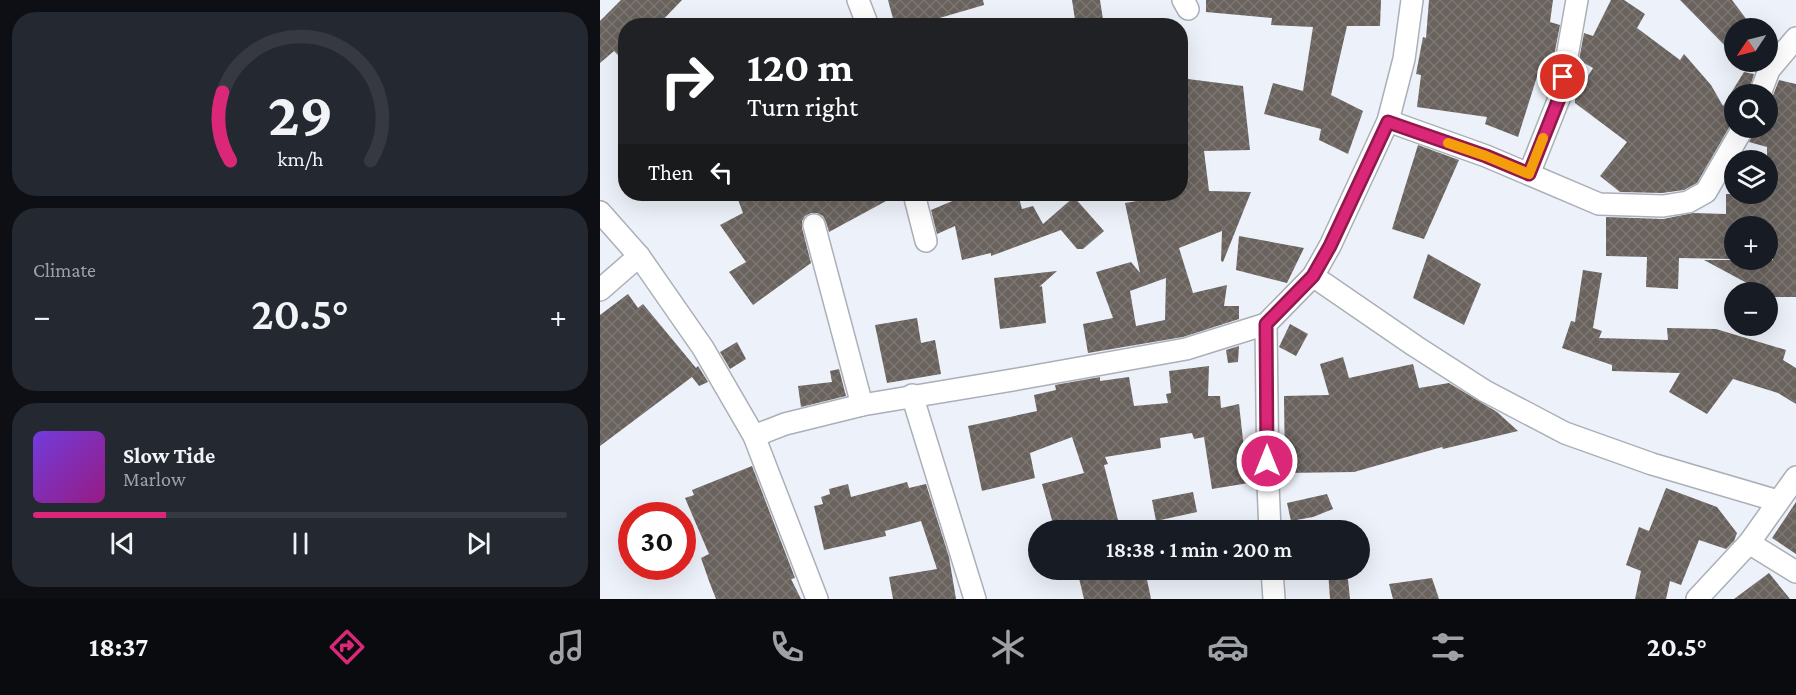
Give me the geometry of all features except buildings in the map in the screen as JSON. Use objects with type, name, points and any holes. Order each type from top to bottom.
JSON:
[{"type":"street","points":[[858,0],[865,18]]},
{"type":"street","points":[[754,436],[785,424],[862,405],[1186,349],[1266,324],[1313,276],[1330,246],[1388,122],[1404,59],[1412,0]]},
{"type":"street","points":[[1529,174],[1560,96],[1577,0]]},
{"type":"street","points":[[1764,84],[1769,70],[1796,38]]},
{"type":"street","points":[[1388,122],[1486,156],[1599,204],[1663,206],[1688,202],[1706,192],[1737,138]]},
{"type":"street","points":[[916,201],[926,241]]},
{"type":"street","points":[[600,212],[639,256],[703,348],[754,436],[817,599]]},
{"type":"street","points":[[814,225],[862,405]]},
{"type":"street","points":[[600,290],[639,256]]},
{"type":"street","points":[[1313,276],[1485,391],[1565,433],[1652,464],[1778,501]]},
{"type":"street","points":[[1266,324],[1270,520]]},
{"type":"street","points":[[912,395],[975,599]]},
{"type":"street","points":[[1696,599],[1749,543],[1796,477]]},
{"type":"street","points":[[1749,543],[1796,572]]},
{"type":"street","points":[[1273,580],[1274,599]]},
{"type":"slow traffic","points":[[1448,143],[1529,174],[1543,138]]},
{"type":"route","points":[[1267,461],[1266,324],[1313,276],[1330,246],[1388,122],[1486,156],[1529,174],[1560,96],[1563,77]]}]
